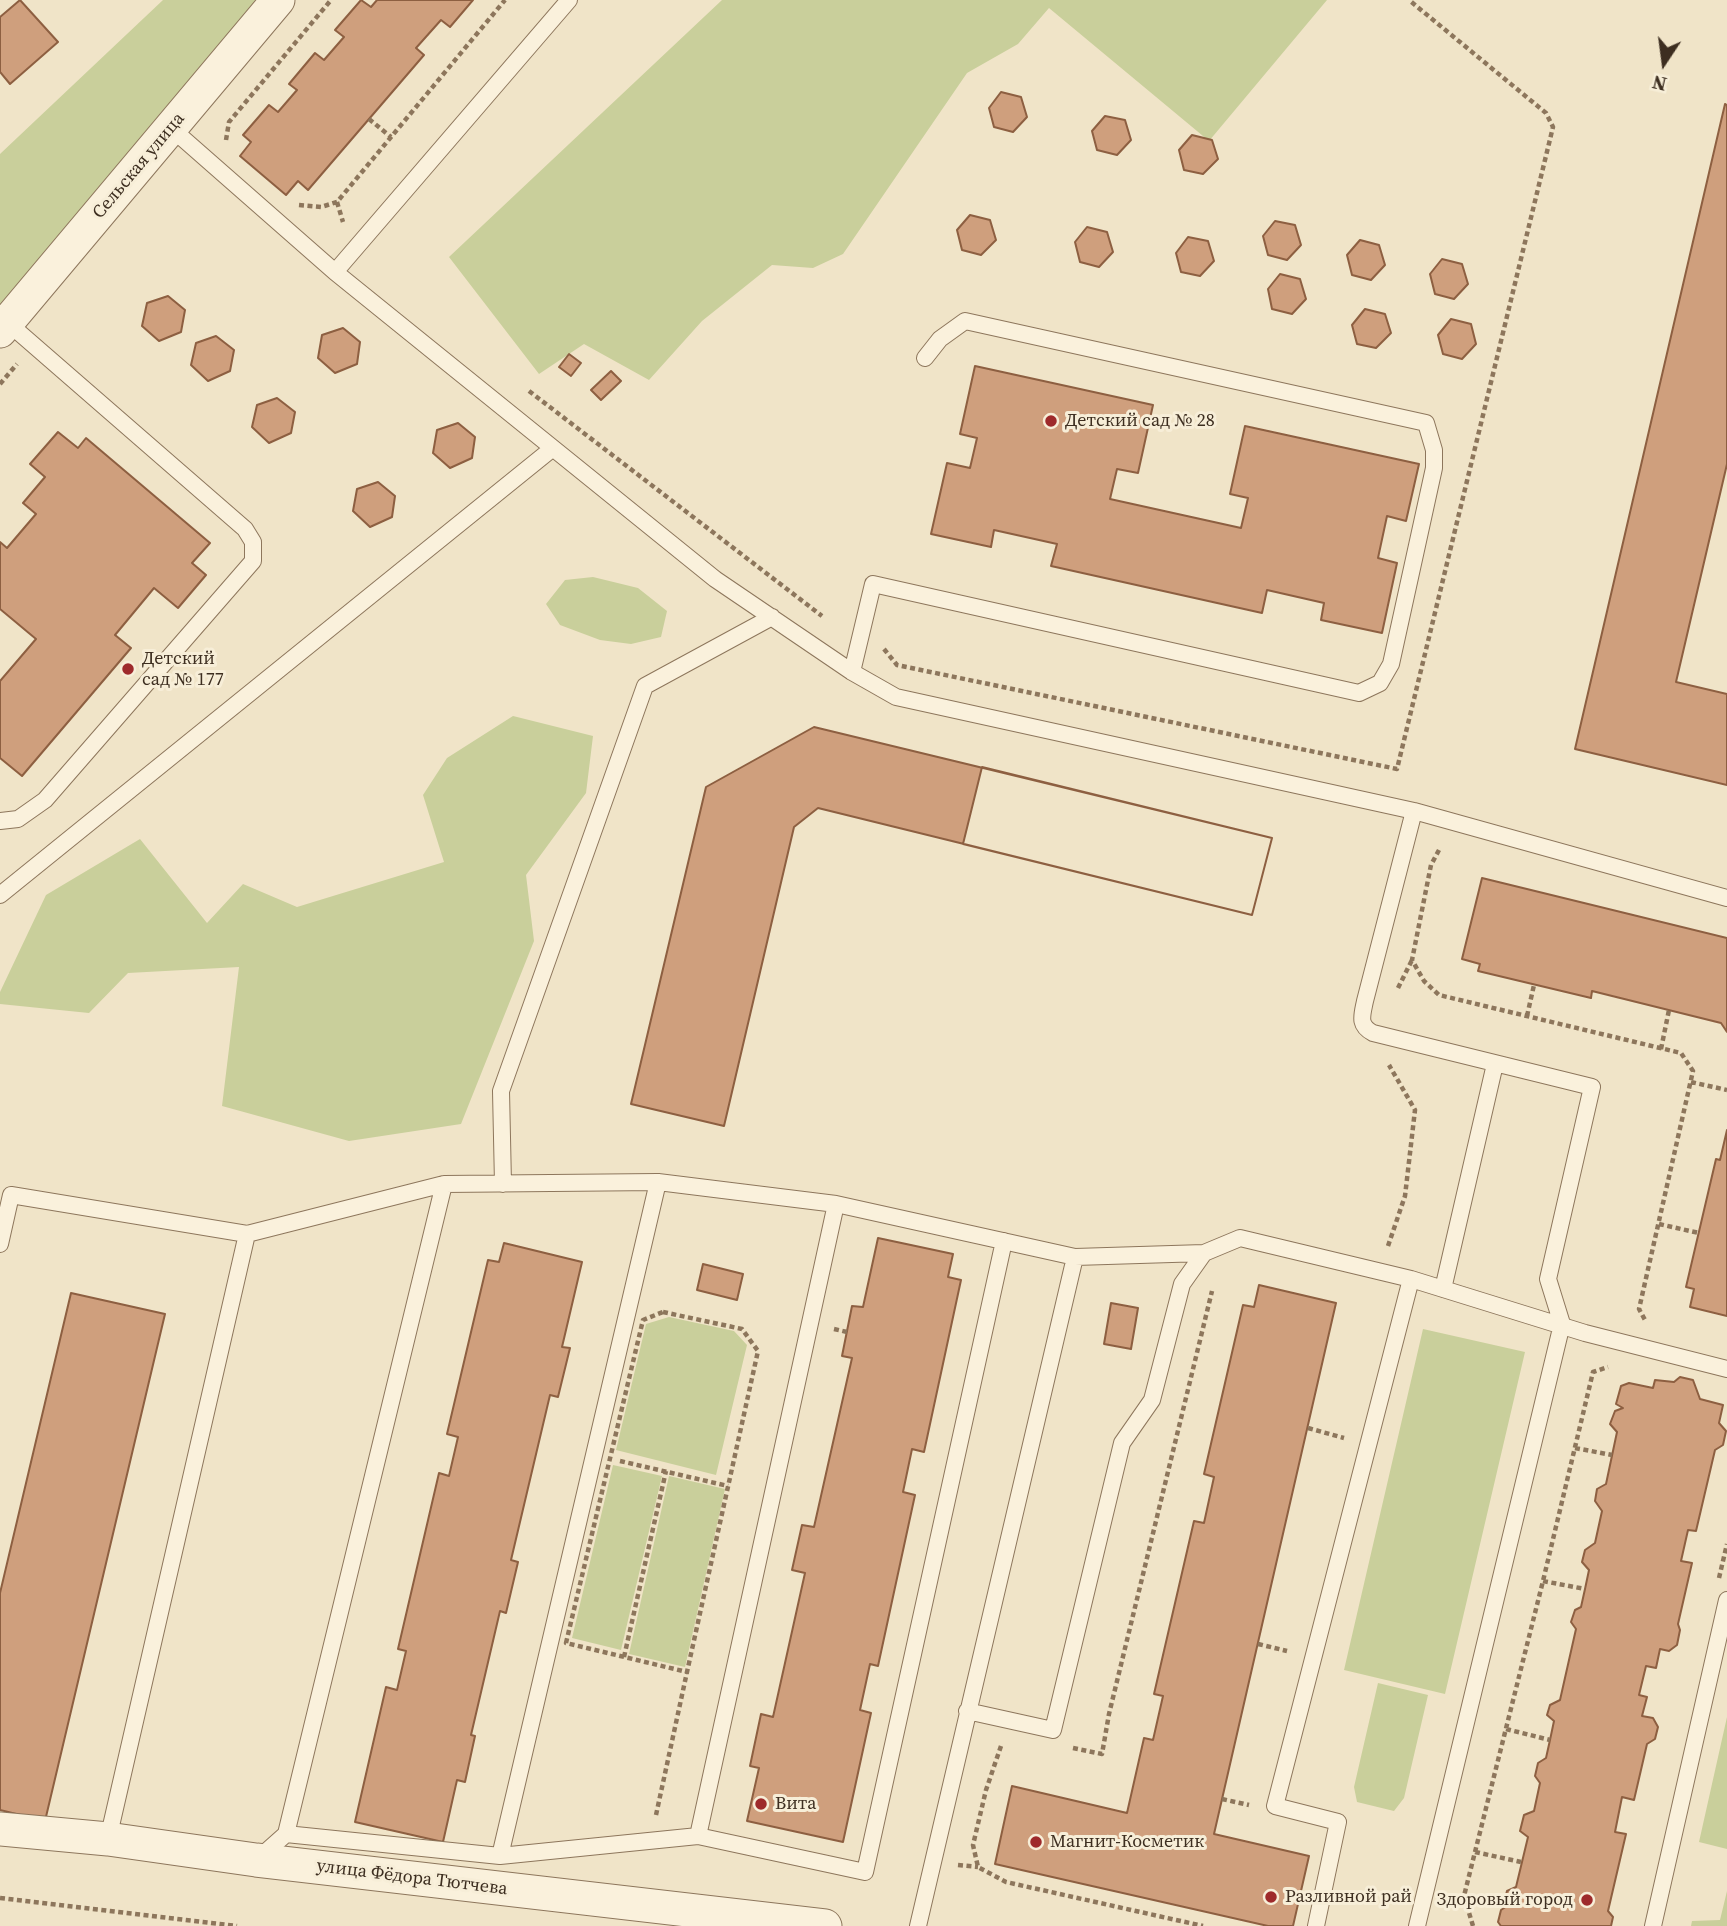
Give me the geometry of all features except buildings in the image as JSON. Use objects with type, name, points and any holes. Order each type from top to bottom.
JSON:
[{"type":"street","name":"Сельская улица","points":[[4,327],[278,0]]},
{"type":"street","name":"улица Фёдора Тютчева","points":[[0,1829],[108,1839],[256,1860],[825,1926]]},
{"type":"lane","points":[[335,272],[569,0]]},
{"type":"lane","points":[[171,128],[335,272],[715,579],[852,672],[896,697],[1414,811],[1727,898]]},
{"type":"lane","points":[[852,672],[863,635],[873,584],[1359,693],[1380,683],[1391,664],[1434,468],[1434,450],[1426,424],[965,321],[940,339],[925,359]]},
{"type":"lane","points":[[0,821],[18,818],[45,800],[253,561],[253,542],[245,529],[4,327]]},
{"type":"lane","points":[[0,895],[552,447]]},
{"type":"lane","points":[[503,1184],[501,1091],[645,686],[772,617]]},
{"type":"lane","points":[[1414,811],[1361,1019],[1366,1029],[1495,1065],[1592,1087],[1548,1279],[1562,1324],[1417,1926]]},
{"type":"lane","points":[[1443,1289],[1495,1065]]},
{"type":"lane","points":[[500,1856],[658,1182]]},
{"type":"lane","points":[[0,1244],[11,1195],[247,1234],[444,1184],[658,1182],[836,1204],[1075,1257],[1204,1253],[1240,1238],[1411,1279],[1585,1333],[1727,1369]]},
{"type":"lane","points":[[256,1860],[286,1834],[444,1184]]},
{"type":"lane","points":[[699,1830],[836,1204]]},
{"type":"lane","points":[[108,1839],[247,1234]]},
{"type":"lane","points":[[286,1834],[500,1856],[699,1830],[865,1872],[1004,1241]]},
{"type":"lane","points":[[967,1711],[1054,1730],[1122,1443],[1152,1400],[1182,1284],[1204,1253]]},
{"type":"lane","points":[[918,1926],[1075,1257]]},
{"type":"lane","points":[[1316,1926],[1338,1822],[1275,1806],[1411,1279]]},
{"type":"lane","points":[[1653,1926],[1727,1600]]},
{"type":"path","points":[[226,145],[225,134],[229,122],[331,0]]},
{"type":"path","points":[[294,205],[321,207],[337,202],[505,0]]},
{"type":"path","points":[[528,390],[837,628],[875,639],[897,665],[1396,769],[1553,127],[1546,113],[1409,0]]},
{"type":"path","points":[[369,119],[391,136]]},
{"type":"path","points":[[337,202],[352,254]]},
{"type":"path","points":[[1379,1271],[1405,1196],[1415,1110],[1390,1066],[1366,1047],[1412,960]]},
{"type":"path","points":[[1527,1016],[1534,985]]},
{"type":"path","points":[[1661,1049],[1670,1010]]},
{"type":"path","points":[[1691,1082],[1727,1090]]},
{"type":"path","points":[[1659,1224],[1699,1233]]},
{"type":"path","points":[[1068,1747],[1102,1754],[1109,1714],[1214,1283]]},
{"type":"path","points":[[687,1672],[566,1643],[643,1320],[663,1312],[742,1329],[758,1351],[729,1486],[655,1816],[699,1830]]},
{"type":"path","points":[[1473,1926],[1464,1896],[1592,1372],[1615,1365]]},
{"type":"path","points":[[1308,1428],[1347,1438]]},
{"type":"path","points":[[1575,1448],[1612,1455]]},
{"type":"path","points":[[610,1458],[729,1486]]},
{"type":"path","points":[[624,1657],[666,1471]]},
{"type":"path","points":[[1543,1581],[1585,1588]]},
{"type":"path","points":[[1258,1644],[1294,1653]]},
{"type":"path","points":[[1506,1729],[1550,1740]]},
{"type":"path","points":[[1003,1741],[986,1790],[973,1845],[978,1867],[1006,1882],[1203,1926]]},
{"type":"path","points":[[1222,1799],[1255,1807]]},
{"type":"path","points":[[1475,1852],[1521,1862]]},
{"type":"path","points":[[0,1898],[237,1926]]},
{"type":"green space","points":[[163,0],[269,0],[0,309],[0,154]]},
{"type":"green space","points":[[722,0],[1327,0],[1209,141],[1049,8],[1018,44],[967,73],[843,254],[813,268],[772,265],[702,321],[649,380],[584,344],[539,374],[449,257]]},
{"type":"green space","points":[[593,577],[638,588],[667,611],[661,637],[631,644],[600,640],[560,625],[546,604],[565,580]]},
{"type":"green space","points":[[513,716],[593,736],[586,793],[526,875],[534,941],[461,1124],[349,1141],[222,1106],[239,967],[128,973],[89,1013],[0,1004],[0,992],[46,895],[140,839],[207,923],[243,884],[297,907],[444,862],[423,795],[447,758]]},
{"type":"green space","points":[[669,1317],[734,1331],[747,1345],[716,1475],[616,1450],[646,1324]]},
{"type":"green space","points":[[1423,1329],[1525,1352],[1445,1694],[1344,1670]]},
{"type":"green space","points":[[613,1465],[662,1476],[621,1650],[572,1638]]},
{"type":"green space","points":[[669,1476],[725,1489],[685,1667],[629,1654]]},
{"type":"green space","points":[[1378,1683],[1428,1695],[1404,1798],[1394,1811],[1357,1802],[1354,1787]]},
{"type":"green space","points":[[1727,1717],[1727,1849],[1699,1842]]},
{"type":"green space","points":[[1727,1891],[1727,1926],[1691,1926],[1692,1921],[1720,1920]]},
{"type":"place","name":"Детский сад № 28","points":[[1051,421]]},
{"type":"place","name":"Детский сад № 177","points":[[128,669]]},
{"type":"place","name":"Вита","points":[[761,1804]]},
{"type":"place","name":"Магнит-Косметик","points":[[1036,1842]]},
{"type":"place","name":"Разливной рай","points":[[1271,1897]]},
{"type":"place","name":"Здоровый город","points":[[1587,1900]]}]
